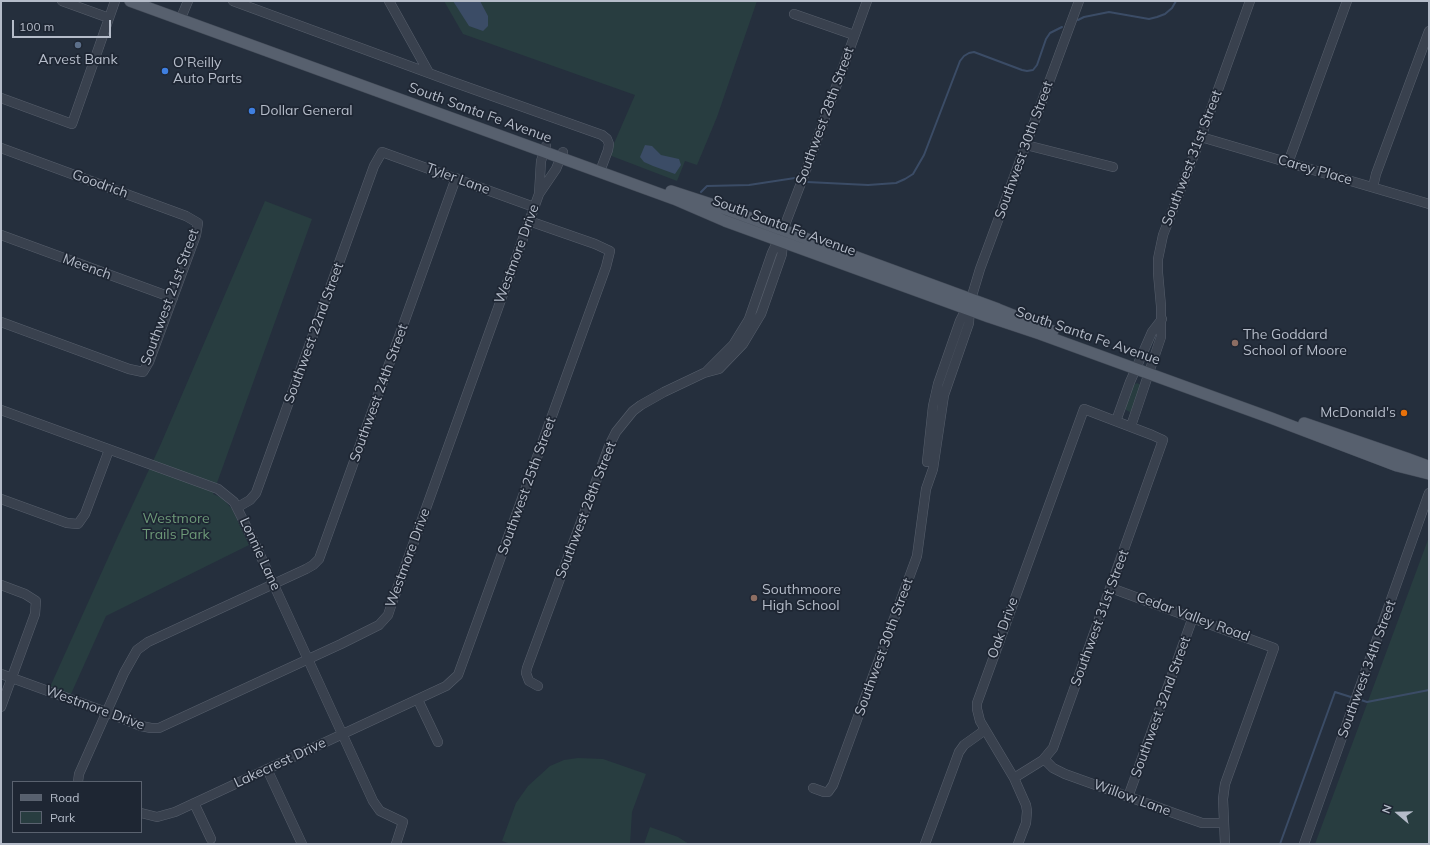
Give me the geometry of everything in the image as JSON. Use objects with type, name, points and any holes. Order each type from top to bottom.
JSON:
[{"type":"main road","name":"South Santa Fe Avenue","points":[[130,1],[562,155],[725,220],[781,237]]},
{"type":"main road","name":"South Santa Fe Avenue","points":[[150,1],[545,149]]},
{"type":"main road","name":"South Santa Fe Avenue","points":[[562,155],[602,166],[781,237],[969,306],[1049,330],[1138,366],[1406,458],[1425,465],[1429,469]]},
{"type":"main road","name":"South Santa Fe Avenue","points":[[1150,370],[1391,464],[1429,474]]},
{"type":"street","points":[[62,1],[109,18]]},
{"type":"street","points":[[1,98],[72,124],[115,1]]},
{"type":"street","points":[[183,13],[188,1]]},
{"type":"street","points":[[233,1],[602,135],[607,139],[609,144],[602,166]]},
{"type":"street","points":[[389,1],[429,73]]},
{"type":"street","name":"Southwest 28th Street","points":[[538,686],[529,681],[526,673],[527,668],[609,446],[616,432],[641,405],[658,395],[704,373],[733,345],[745,328],[772,253],[781,237],[867,1]]},
{"type":"street","name":"Southwest 30th Street","points":[[812,788],[828,792],[833,785],[917,556],[928,482],[927,466],[935,394],[960,321],[969,306],[980,269],[1079,1]]},
{"type":"street","name":"Southwest 31st Street","points":[[1014,778],[1044,759],[1055,744],[1163,440],[1131,426],[1161,337],[1162,320],[1158,273],[1160,243],[1201,137],[1250,1]]},
{"type":"street","points":[[1288,163],[1347,1]]},
{"type":"street","points":[[794,14],[854,35]]},
{"type":"street","points":[[1373,187],[1376,174],[1429,31]]},
{"type":"street","name":"Carey Place","points":[[1201,137],[1429,204]]},
{"type":"street","points":[[1026,145],[1113,168]]},
{"type":"street","name":"Goodrich","points":[[1,148],[186,216],[198,223]]},
{"type":"street","name":"Westmore Drive","points":[[539,194],[541,168],[545,149]]},
{"type":"street","name":"Tyler Lane","points":[[382,152],[534,206]]},
{"type":"street","name":"Southwest 22nd Street","points":[[238,507],[250,500],[256,493],[374,166],[382,152]]},
{"type":"street","name":"Westmore Drive","points":[[1,674],[141,726],[159,728],[308,660],[374,628],[384,620],[388,614],[534,206],[539,194],[556,169],[562,155]]},
{"type":"street","name":"Southwest 24th Street","points":[[78,781],[79,774],[106,712],[130,661],[137,650],[148,642],[313,565],[319,559],[456,178]]},
{"type":"street","name":"Southwest 25th Street","points":[[418,700],[451,683],[461,669],[606,266],[610,251],[595,244],[529,221]]},
{"type":"street","name":"Southwest 21st Street","points":[[1,322],[129,369],[143,372],[149,362],[173,298],[196,235],[198,223]]},
{"type":"street","name":"Meench","points":[[1,236],[173,298]]},
{"type":"street","points":[[1131,426],[1116,421],[1152,332],[1162,320]]},
{"type":"street","name":"Oak Drive","points":[[1018,844],[1026,823],[1027,811],[1023,797],[1014,778],[980,721],[977,709],[979,695],[1084,409],[1116,421]]},
{"type":"street","name":"Lonnie Lane","points":[[1,410],[218,490],[229,497],[238,507],[377,808],[384,814],[403,822],[396,844]]},
{"type":"street","points":[[1,499],[67,523],[78,524],[85,514],[109,450]]},
{"type":"street","name":"Southwest 34th Street","points":[[1304,844],[1429,493]]},
{"type":"street","points":[[1,586],[25,594],[36,601],[35,614],[1,707]]},
{"type":"street","name":"Cedar Valley Road","points":[[1110,588],[1193,617],[1274,648],[1225,784],[1223,799],[1224,823]]},
{"type":"street","name":"Southwest 32nd Street","points":[[1128,797],[1193,617]]},
{"type":"street","points":[[418,700],[438,742]]},
{"type":"street","name":"Lakecrest Drive","points":[[142,813],[157,817],[174,812],[418,700]]},
{"type":"street","points":[[925,844],[959,752],[964,745],[985,730]]},
{"type":"street","name":"Willow Lane","points":[[1044,759],[1053,768],[1065,774],[1128,797],[1194,820],[1208,823],[1224,823]]},
{"type":"street","points":[[267,769],[302,844]]},
{"type":"street","points":[[194,803],[211,839]]},
{"type":"street","points":[[1224,823],[1225,844]]},
{"type":"green space","points":[[444,1],[757,1],[717,117],[697,165],[685,161],[677,181],[609,155],[635,95],[463,34]]},
{"type":"green space","name":"Westmore Trails Park","points":[[265,201],[312,219],[213,494],[222,498],[232,509],[249,545],[106,616],[71,694],[50,687],[160,446]]},
{"type":"green space","points":[[1137,383],[1141,385],[1134,410],[1130,412],[1126,410],[1125,407],[1133,385]]},
{"type":"green space","points":[[1429,537],[1429,844],[1315,844]]},
{"type":"green space","points":[[578,758],[603,759],[646,774],[632,812],[630,844],[511,844],[502,841],[516,803],[528,786],[550,766],[564,760]]},
{"type":"green space","points":[[650,827],[678,837],[689,844],[644,844]]},
{"type":"water","points":[[453,1],[480,1],[488,16],[488,26],[483,31],[469,26]]},
{"type":"water","points":[[645,145],[652,146],[661,155],[679,159],[681,165],[675,174],[644,162],[640,157]]},
{"type":"waterway","points":[[1078,20],[1084,17],[1109,12],[1149,19],[1165,14],[1172,8],[1176,1]]},
{"type":"waterway","points":[[807,182],[868,185],[896,183],[905,179],[913,174],[924,155],[960,61],[964,56],[974,52],[1022,70],[1033,70],[1037,65],[1046,39],[1050,33],[1062,27]]},
{"type":"waterway","points":[[701,192],[707,186],[749,185],[795,178]]},
{"type":"waterway","points":[[1358,699],[1367,702],[1429,690]]},
{"type":"waterway","points":[[1280,844],[1335,692],[1354,698]]},
{"type":"place","name":"Arvest Bank","points":[[78,45]]},
{"type":"place","name":"O'Reilly Auto Parts","points":[[165,71]]},
{"type":"place","name":"Dollar General","points":[[252,111]]},
{"type":"place","name":"The Goddard School of Moore","points":[[1235,343]]},
{"type":"place","name":"McDonald's","points":[[1404,413]]},
{"type":"place","name":"Southmoore High School","points":[[754,598]]}]
